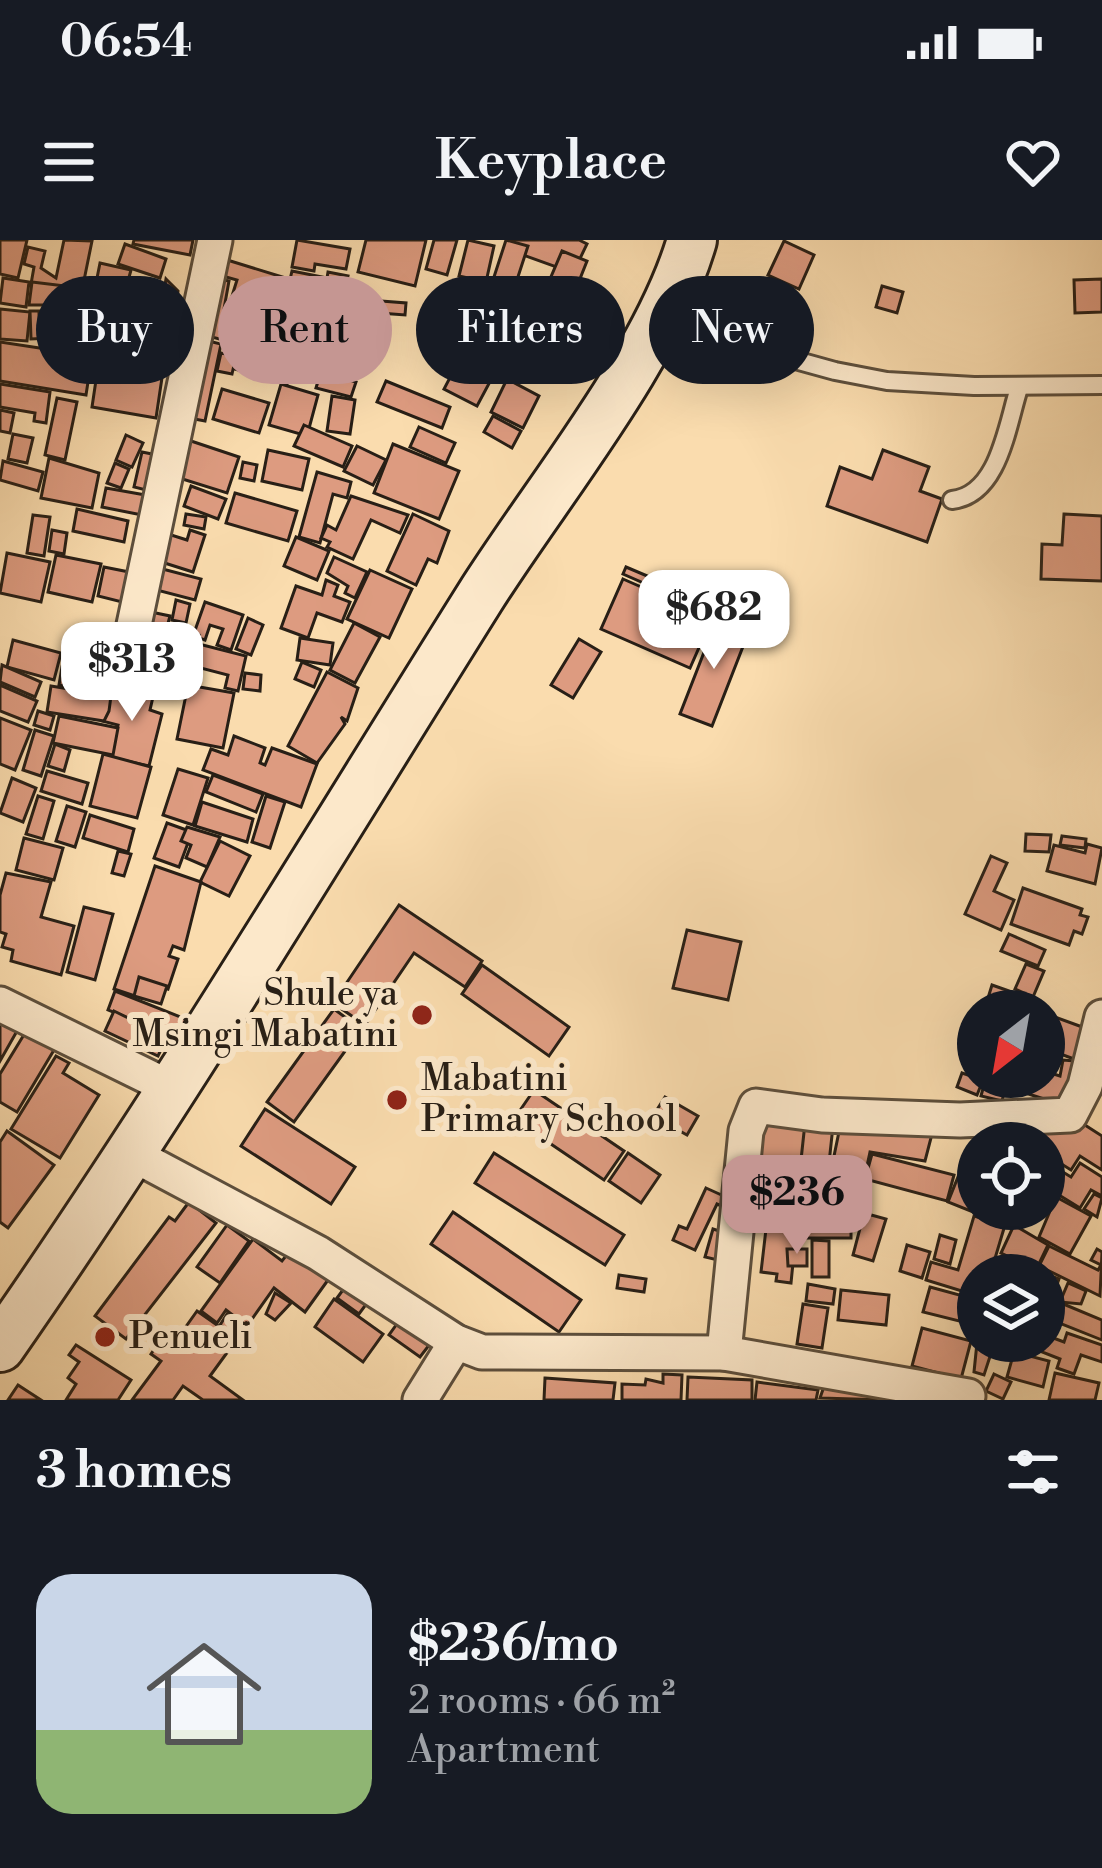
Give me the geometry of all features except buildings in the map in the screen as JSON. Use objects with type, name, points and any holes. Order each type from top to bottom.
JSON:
[{"type":"main road","points":[[681,276],[692,240]]},
{"type":"main road","points":[[0,1346],[134,1155],[482,593],[649,337]]},
{"type":"street","points":[[125,663],[215,240]]},
{"type":"street","points":[[0,1004],[175,1090]]},
{"type":"street","points":[[724,1353],[746,1131],[756,1106],[822,1115],[960,1120],[1070,1115],[1085,1086],[1102,1017]]},
{"type":"street","points":[[134,1155],[318,1252],[456,1342],[482,1352],[543,1356],[724,1353],[968,1396]]},
{"type":"street","points":[[420,1400],[456,1342]]},
{"type":"lane","points":[[814,364],[887,381],[1019,388],[1102,385]]},
{"type":"lane","points":[[952,500],[965,499],[986,481],[1019,388]]},
{"type":"place","name":"Shule ya Msingi Mabatini","points":[[422,1015]]},
{"type":"place","name":"Mabatini Primary School","points":[[397,1100]]},
{"type":"place","name":"Penueli","points":[[105,1337]]}]
